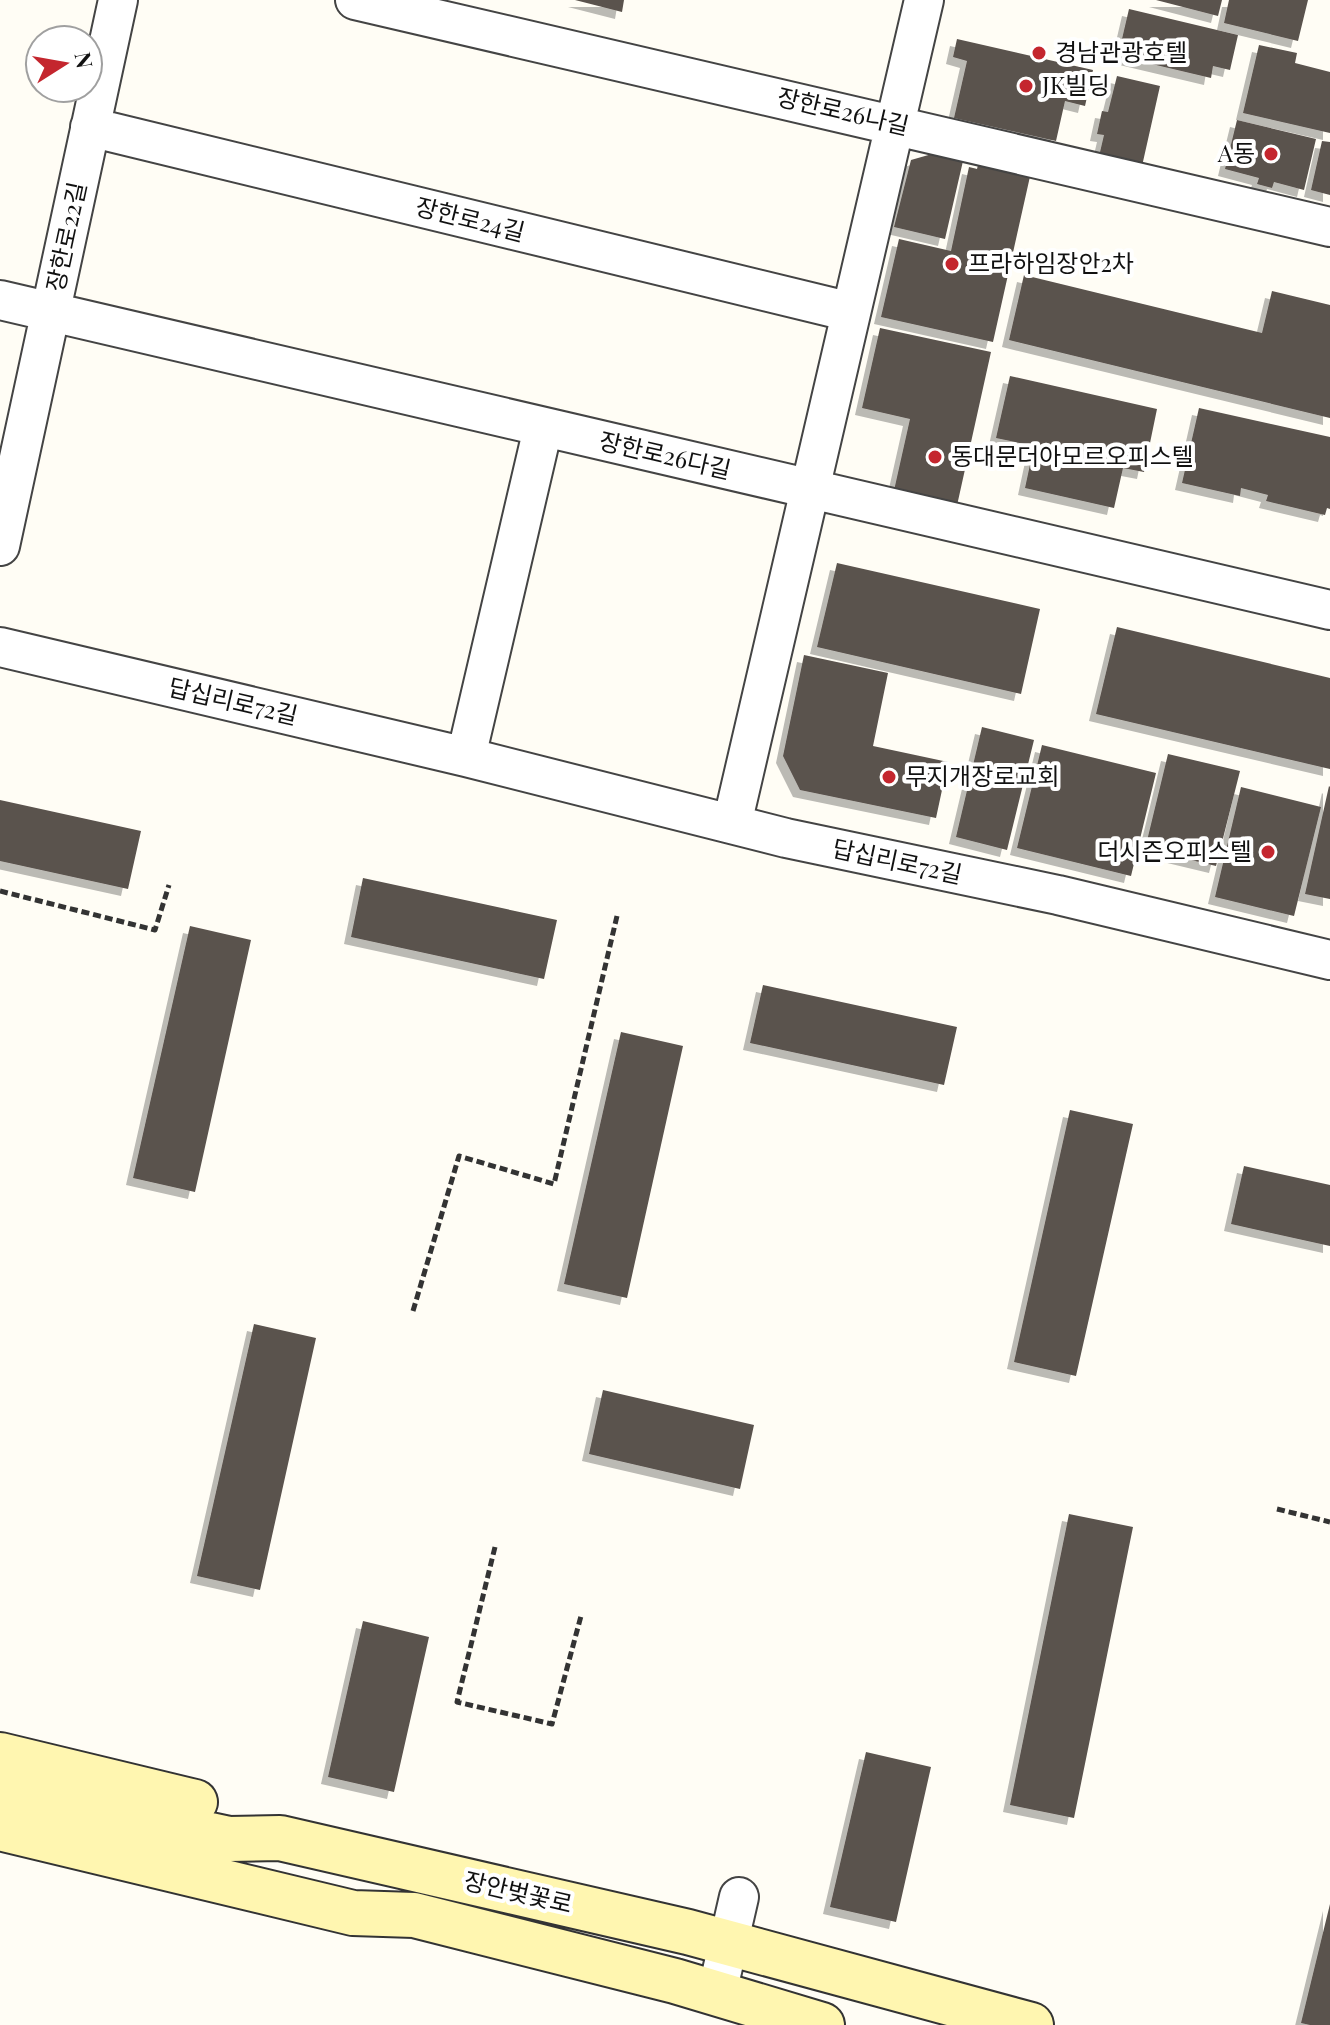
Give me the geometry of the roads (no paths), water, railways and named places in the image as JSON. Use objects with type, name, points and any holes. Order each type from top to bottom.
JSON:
[{"type":"street","name":"장한로22길","points":[[0,546],[8,471],[52,313],[118,0]]},
{"type":"street","name":"장한로26나길","points":[[355,0],[895,123],[1330,227]]},
{"type":"street","points":[[732,824],[924,0]]},
{"type":"street","name":"장한로24길","points":[[90,127],[851,312]]},
{"type":"street","name":"장한로26다길","points":[[0,300],[1330,610]]},
{"type":"street","points":[[466,757],[543,428]]},
{"type":"street","name":"답십리로72길","points":[[0,647],[466,757],[732,824],[1330,960]]},
{"type":"street","points":[[0,1755],[241,1813],[280,1838]]},
{"type":"street","name":"장안벚꽃로","points":[[0,1790],[229,1839],[280,1838],[729,1943],[1031,2025]]},
{"type":"street","name":"장안벚꽃로","points":[[0,1828],[353,1913],[414,1915],[717,1993],[822,2025]]},
{"type":"street","points":[[717,1993],[739,1897]]},
{"type":"place","name":"경남관광호텔","points":[[1039,53]]},
{"type":"place","name":"JK빌딩","points":[[1026,86]]},
{"type":"place","name":"A동","points":[[1271,154]]},
{"type":"place","name":"프라하임장안2차","points":[[952,264]]},
{"type":"place","name":"동대문더아모르오피스텔","points":[[935,457]]},
{"type":"place","name":"무지개장로교회","points":[[889,777]]},
{"type":"place","name":"더시즌오피스텔","points":[[1268,852]]}]
